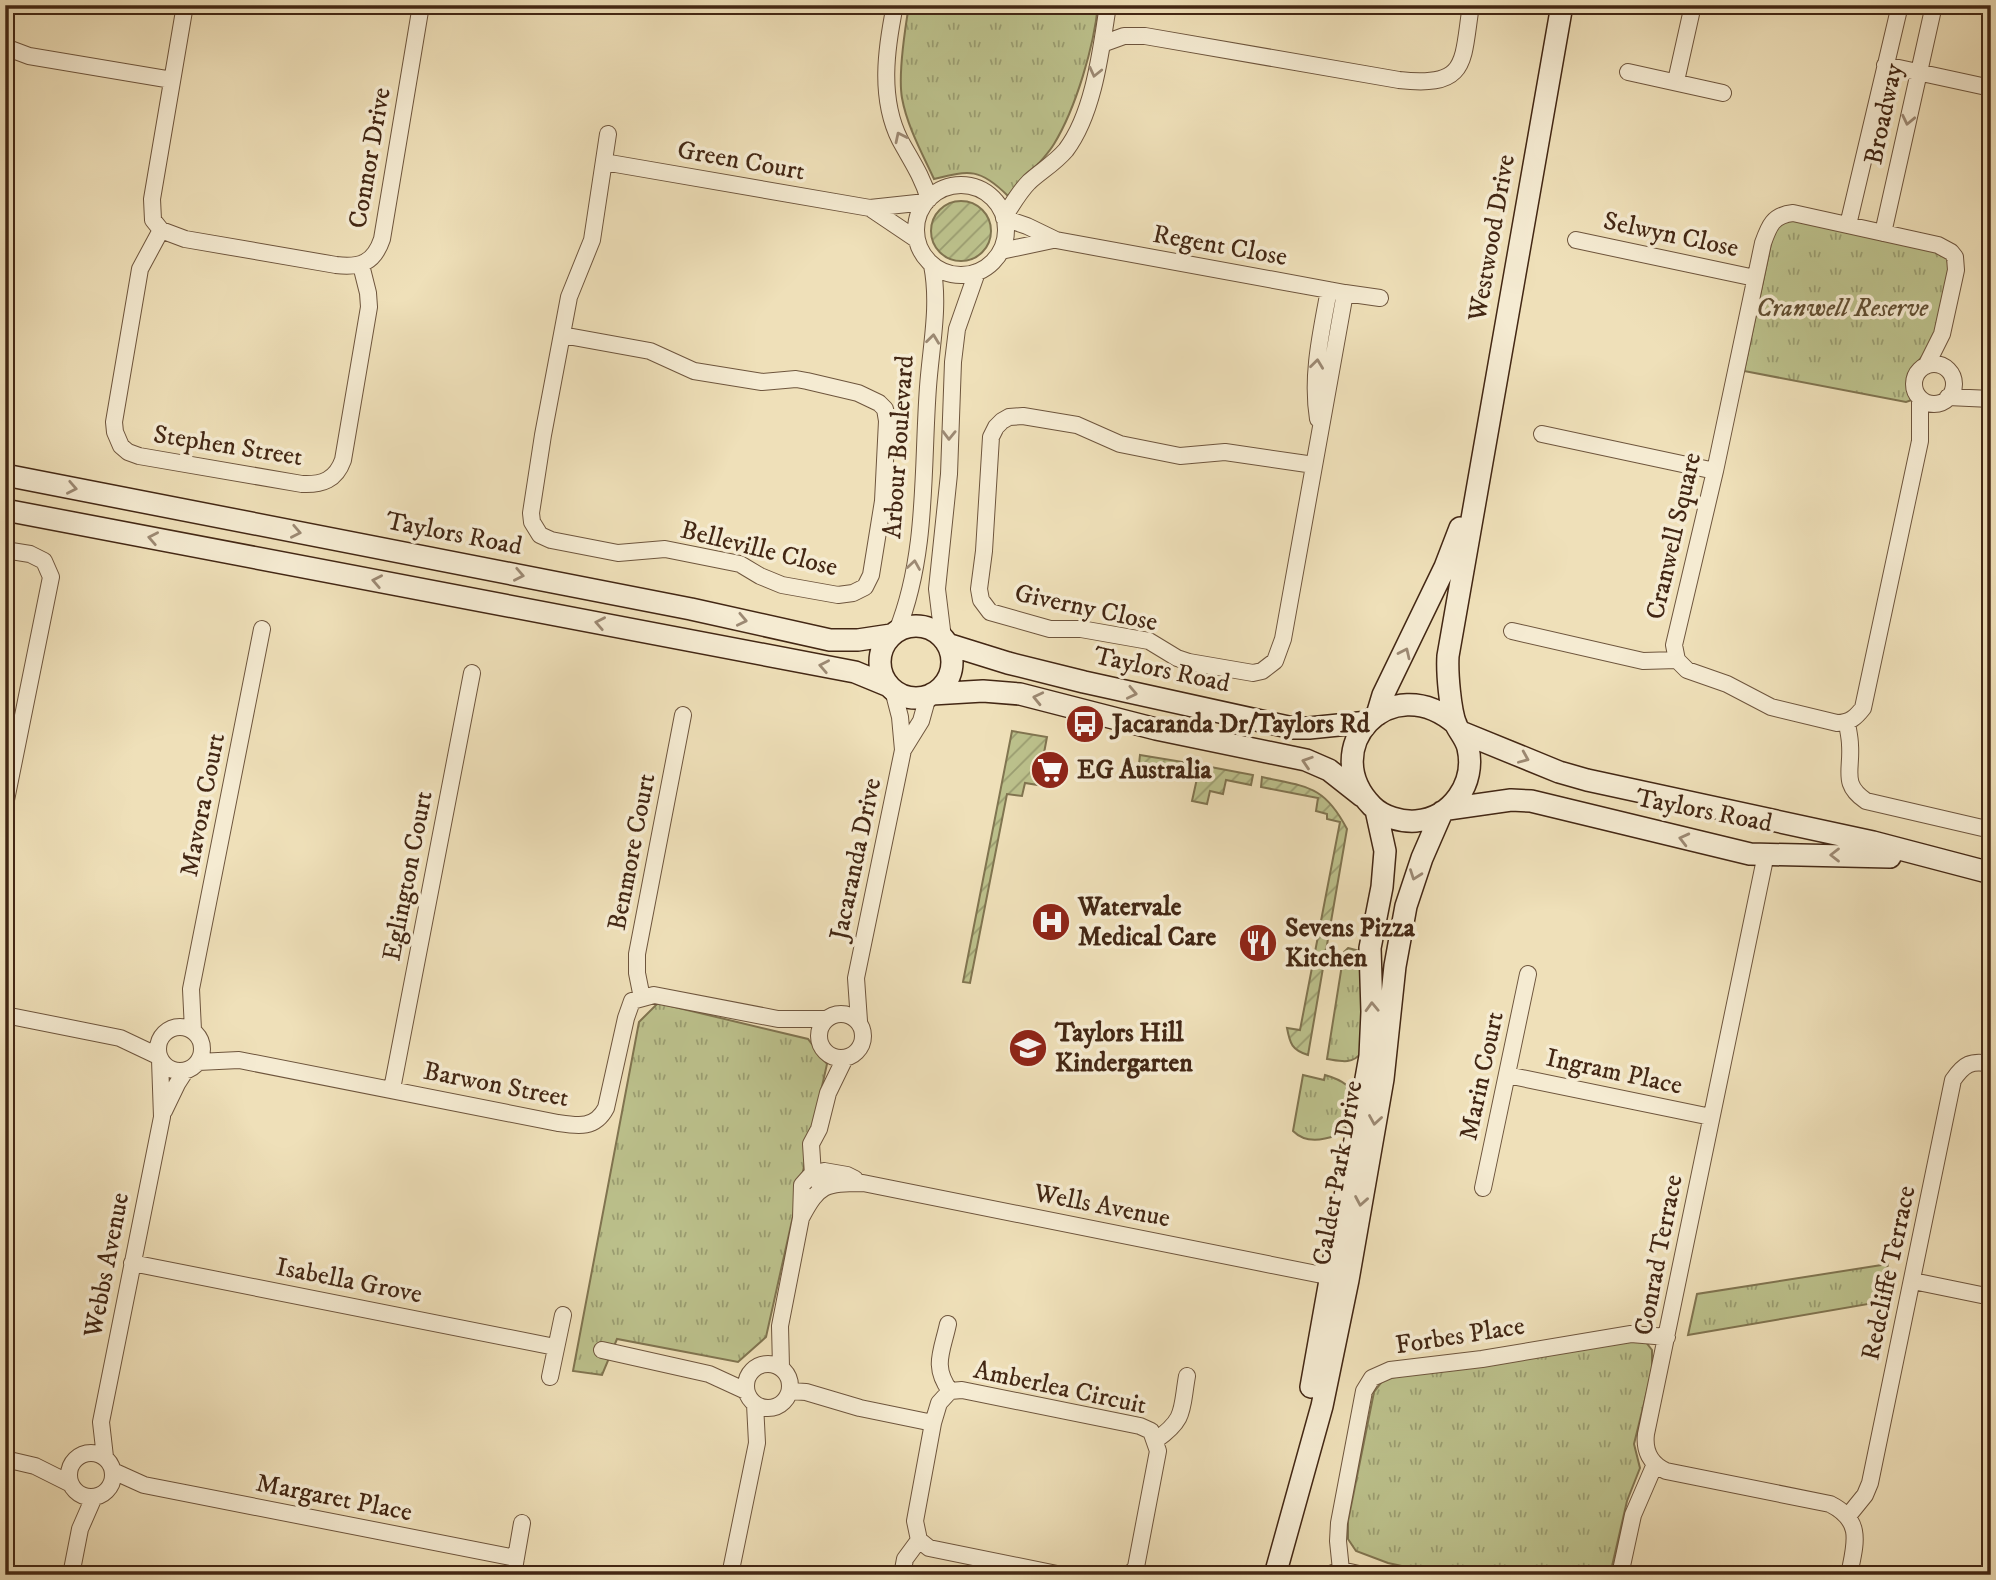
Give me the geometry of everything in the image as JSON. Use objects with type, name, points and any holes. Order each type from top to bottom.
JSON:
[{"type":"main road","name":"Westwood Drive","points":[[1459,728],[1447,674],[1448,656],[1562,5]]},
{"type":"main road","name":"Taylors Road","points":[[5,475],[680,607],[830,640],[858,640],[894,633]]},
{"type":"main road","name":"Westwood Drive","points":[[1372,718],[1445,567],[1478,481]]},
{"type":"main road","points":[[5,510],[828,667],[865,675],[909,697],[983,691],[1020,694],[1156,729],[1306,760],[1329,771],[1370,804],[1388,817],[1416,821],[1445,811],[1465,786],[1469,773],[1469,752],[1459,728],[1443,713],[1427,706],[1410,704],[1392,707],[1372,718],[1360,733],[1352,759],[1357,786],[1370,804]]},
{"type":"main road","points":[[891,688],[882,676],[879,666],[884,643],[894,633],[906,627],[926,627],[945,641],[951,655],[952,667],[942,687],[930,695]]},
{"type":"main road","name":"Taylors Road","points":[[945,641],[1008,663],[1293,728],[1372,718]]},
{"type":"main road","name":"Taylors Road","points":[[1459,728],[1538,764],[1587,780],[1874,842],[1991,873]]},
{"type":"main road","name":"Taylors Road","points":[[1445,811],[1511,800],[1531,802],[1750,854],[1876,855],[1952,863]]},
{"type":"main road","name":"Calder Park Drive","points":[[1370,804],[1385,851],[1370,947],[1375,1077]]},
{"type":"main road","name":"Calder Park Drive","points":[[1275,1575],[1340,1278],[1390,1006],[1405,906],[1417,870],[1445,811]]},
{"type":"main road","points":[[1766,854],[1773,820]]},
{"type":"street","points":[[185,5],[152,199],[153,220],[161,230],[171,236],[336,265],[362,265]]},
{"type":"street","name":"Connor Drive","points":[[335,476],[343,460],[369,307],[362,265],[373,257],[382,239],[421,5]]},
{"type":"street","points":[[1102,44],[1124,36],[1145,36],[1399,80],[1427,82],[1449,77],[1457,70],[1462,61],[1471,5]]},
{"type":"street","points":[[1676,81],[1693,5]]},
{"type":"street","name":"Broadway","points":[[1848,225],[1900,5]]},
{"type":"street","name":"Broadway","points":[[1883,233],[1934,5]]},
{"type":"street","points":[[893,6],[886,66],[889,104],[900,140],[921,174],[927,200]]},
{"type":"street","points":[[1107,9],[1127,29],[1145,36]]},
{"type":"street","points":[[1004,217],[1027,184],[1055,162],[1078,132],[1102,44],[1107,9]]},
{"type":"street","points":[[5,47],[29,56],[172,80]]},
{"type":"street","points":[[5,57],[29,56]]},
{"type":"street","points":[[1885,65],[1991,88]]},
{"type":"street","points":[[1628,72],[1723,93]]},
{"type":"street","name":"Belleville Close","points":[[562,335],[650,351],[694,371],[762,382],[807,380],[858,393],[879,402],[885,409],[887,421],[883,501],[871,575],[865,587],[860,591],[838,596],[782,585],[730,562],[665,549],[618,553],[551,540],[540,536],[532,522],[531,513],[562,335],[573,283],[592,240],[608,134]]},
{"type":"street","name":"Green Court","points":[[604,162],[870,208],[927,200]]},
{"type":"street","points":[[952,186],[978,189],[990,196],[1004,217],[1005,240],[1001,251],[986,267],[976,272],[953,275],[932,265],[916,239],[919,213],[927,200],[952,186]]},
{"type":"street","name":"Green Court","points":[[870,208],[916,239]]},
{"type":"street","name":"Cranwell Square","points":[[1847,723],[1828,722],[1770,707],[1727,684],[1687,670],[1677,660],[1674,645],[1715,471],[1755,278],[1768,227],[1774,219],[1793,213],[1938,245],[1951,252],[1955,257],[1956,270],[1942,334],[1926,366]]},
{"type":"street","name":"Regent Close","points":[[1004,217],[1052,240],[1380,298]]},
{"type":"street","name":"Stephen Street","points":[[161,230],[139,269],[116,408],[117,440],[128,452],[139,456],[302,484],[320,484],[335,476]]},
{"type":"street","name":"Regent Close","points":[[1001,251],[1052,240]]},
{"type":"street","name":"Selwyn Close","points":[[1576,240],[1755,278]]},
{"type":"street","name":"Arbour Boulevard","points":[[894,633],[909,598],[922,511],[928,388],[937,309],[937,288],[932,265]]},
{"type":"street","name":"Arbour Boulevard","points":[[945,641],[937,589],[949,474],[953,362],[957,329],[976,272]]},
{"type":"street","name":"Giverny Close","points":[[1314,465],[1225,452],[1180,456],[1120,444],[1077,425],[1023,416],[1009,417],[996,427],[990,445],[979,589],[981,600],[990,612],[1023,623],[1050,629],[1082,629],[1149,641],[1189,662],[1253,673],[1262,671],[1275,661],[1283,639],[1320,432],[1315,398],[1316,368],[1337,292]]},
{"type":"street","name":"Cranwell Square","points":[[1942,334],[1948,373]]},
{"type":"street","points":[[1987,398],[1936,365],[1926,366],[1916,375],[1914,388],[1920,399],[1920,441],[1863,708],[1847,723],[1850,745],[1849,780],[1857,795],[1866,801],[1991,830]]},
{"type":"street","points":[[1920,441],[1953,388],[1948,373]]},
{"type":"street","points":[[1920,399],[1926,402],[1987,398]]},
{"type":"street","points":[[1542,434],[1715,471]]},
{"type":"street","points":[[5,550],[30,554],[44,561],[51,577],[5,805]]},
{"type":"street","name":"Mavora Court","points":[[168,1031],[191,989],[262,629]]},
{"type":"street","points":[[1512,631],[1643,661],[1677,660]]},
{"type":"street","name":"Eglington Court","points":[[392,1089],[472,673]]},
{"type":"street","name":"Jacaranda Drive","points":[[859,1021],[856,978],[903,750],[900,717],[891,688]]},
{"type":"street","name":"Jacaranda Drive","points":[[903,750],[921,721],[930,695]]},
{"type":"street","name":"Benmore Court","points":[[642,998],[637,973],[637,954],[683,715]]},
{"type":"street","name":"Conrad Terrace","points":[[1655,1464],[1647,1453],[1645,1441],[1766,854]]},
{"type":"street","name":"Marin Court","points":[[1483,1188],[1528,974]]},
{"type":"street","name":"Jacaranda Drive","points":[[831,1016],[856,978]]},
{"type":"street","name":"Mavora Court","points":[[191,989],[197,1036]]},
{"type":"street","points":[[642,998],[654,995],[778,1018],[848,1014],[859,1021],[864,1034],[863,1042],[855,1054],[845,1058],[831,1056],[825,1052]]},
{"type":"street","name":"Barwon Street","points":[[192,1066],[239,1060],[558,1123],[585,1126],[594,1123],[606,1108],[626,1018],[632,1001],[642,998]]},
{"type":"street","points":[[5,1015],[120,1038],[159,1058],[172,1070],[192,1066],[202,1049],[197,1036],[168,1031],[120,1038]]},
{"type":"street","points":[[828,1093],[825,1052],[819,1036],[820,1030],[831,1016]]},
{"type":"street","points":[[778,1018],[819,1036]]},
{"type":"street","points":[[159,1058],[158,1041],[168,1031]]},
{"type":"street","name":"Barwon Street","points":[[197,1036],[239,1060]]},
{"type":"street","name":"Webbs Avenue","points":[[159,1058],[162,1116]]},
{"type":"street","points":[[602,1350],[709,1374],[767,1408],[784,1401],[790,1391],[789,1378],[781,1367],[780,1326],[801,1218],[815,1194],[820,1178],[818,1129],[828,1093],[845,1058]]},
{"type":"street","name":"Redcliffe Terrace","points":[[1849,1516],[1865,1495],[1870,1483],[1953,1080],[1962,1067],[1974,1061],[1991,1064]]},
{"type":"street","name":"Webbs Avenue","points":[[78,1458],[101,1422],[162,1116],[177,1084],[192,1066]]},
{"type":"street","name":"Ingram Place","points":[[1507,1075],[1711,1117]]},
{"type":"street","name":"Wells Avenue","points":[[820,1178],[838,1183],[863,1183],[1340,1278]]},
{"type":"street","name":"Isabella Grove","points":[[132,1263],[555,1347]]},
{"type":"street","points":[[1913,1281],[1991,1297]]},
{"type":"street","points":[[550,1377],[563,1315]]},
{"type":"street","name":"Amberlea Circuit","points":[[948,1324],[939,1369],[941,1378],[950,1391]]},
{"type":"street","points":[[757,1444],[747,1377],[756,1368],[780,1326]]},
{"type":"street","name":"Forbes Place","points":[[1335,1573],[1339,1523],[1364,1391],[1372,1378],[1390,1370],[1482,1359],[1631,1334],[1667,1337]]},
{"type":"street","points":[[709,1374],[756,1368],[767,1363],[781,1367]]},
{"type":"street","name":"Amberlea Circuit","points":[[1156,1440],[1179,1420],[1186,1376]]},
{"type":"street","name":"Amberlea Circuit","points":[[919,1540],[915,1521],[933,1423],[939,1403],[950,1391],[962,1390],[1140,1426],[1151,1431],[1158,1451],[1136,1567],[1130,1575]]},
{"type":"street","points":[[790,1391],[806,1392],[860,1408],[933,1423]]},
{"type":"street","points":[[730,1575],[757,1444],[774,1407]]},
{"type":"street","name":"Webbs Avenue","points":[[101,1422],[109,1464]]},
{"type":"street","points":[[35,1466],[78,1458],[90,1452],[109,1464],[112,1483],[94,1497],[80,1530],[71,1575]]},
{"type":"street","points":[[78,1458],[69,1468],[80,1530]]},
{"type":"street","points":[[5,1459],[35,1466],[94,1497]]},
{"type":"street","name":"Margaret Place","points":[[109,1464],[144,1485]]},
{"type":"street","points":[[1620,1575],[1633,1515],[1655,1464],[1666,1471],[1830,1504],[1849,1516],[1855,1534],[1849,1575]]},
{"type":"street","name":"Margaret Place","points":[[108,1488],[144,1485],[516,1558]]},
{"type":"street","points":[[513,1575],[522,1523]]},
{"type":"street","points":[[902,1575],[905,1559],[919,1540],[929,1548],[1062,1575]]},
{"type":"street","points":[[1335,1573],[1363,1575]]},
{"type":"green space","points":[[909,5],[1098,5],[1093,39],[1070,113],[1054,144],[1008,196],[990,180],[974,174],[957,174],[934,179],[911,129],[902,98],[901,65]]},
{"type":"green space","points":[[955,201],[967,201],[986,214],[991,231],[989,243],[978,256],[967,261],[955,261],[936,248],[931,237],[931,225],[944,206]]},
{"type":"green space","name":"Cranwell Reserve","points":[[1797,216],[1946,254],[1948,278],[1932,341],[1913,367],[1908,380],[1915,399],[1906,402],[1744,371],[1773,234],[1783,220]]},
{"type":"green space","points":[[1012,731],[1047,737],[1038,785],[1025,783],[1022,796],[1007,794],[970,983],[963,982]]},
{"type":"green space","points":[[1140,755],[1183,762],[1181,772],[1139,764]]},
{"type":"green space","points":[[1200,765],[1253,775],[1251,785],[1226,780],[1223,794],[1210,791],[1207,804],[1192,801]]},
{"type":"green space","points":[[1262,777],[1313,790],[1330,804],[1347,829],[1308,1055],[1293,1046],[1287,1028],[1300,1030],[1340,822],[1327,819],[1327,814],[1316,811],[1318,798],[1261,787]]},
{"type":"green space","points":[[1348,948],[1360,951],[1363,976],[1361,1053],[1350,1061],[1341,1061],[1327,1059],[1344,952]]},
{"type":"green space","points":[[658,1003],[808,1039],[827,1064],[766,1337],[738,1362],[617,1339],[602,1375],[573,1371],[639,1022]]},
{"type":"green space","points":[[1303,1075],[1324,1080],[1325,1075],[1347,1085],[1352,1092],[1354,1107],[1338,1135],[1309,1139],[1293,1131]]},
{"type":"green space","points":[[1888,1264],[1880,1302],[1688,1335],[1697,1294]]},
{"type":"green space","points":[[1635,1336],[1645,1341],[1652,1350],[1652,1371],[1634,1444],[1640,1468],[1627,1501],[1610,1575],[1443,1575],[1388,1563],[1356,1551],[1348,1539],[1348,1521],[1374,1392],[1384,1379]]},
{"type":"place","name":"Jacaranda Dr/Taylors Rd","points":[[1085,724]]},
{"type":"place","name":"EG Australia","points":[[1050,770]]},
{"type":"place","name":"Watervale Medical Care","points":[[1051,922]]},
{"type":"place","name":"Sevens Pizza Kitchen","points":[[1258,943]]},
{"type":"place","name":"Taylors Hill Kindergarten","points":[[1028,1048]]}]
